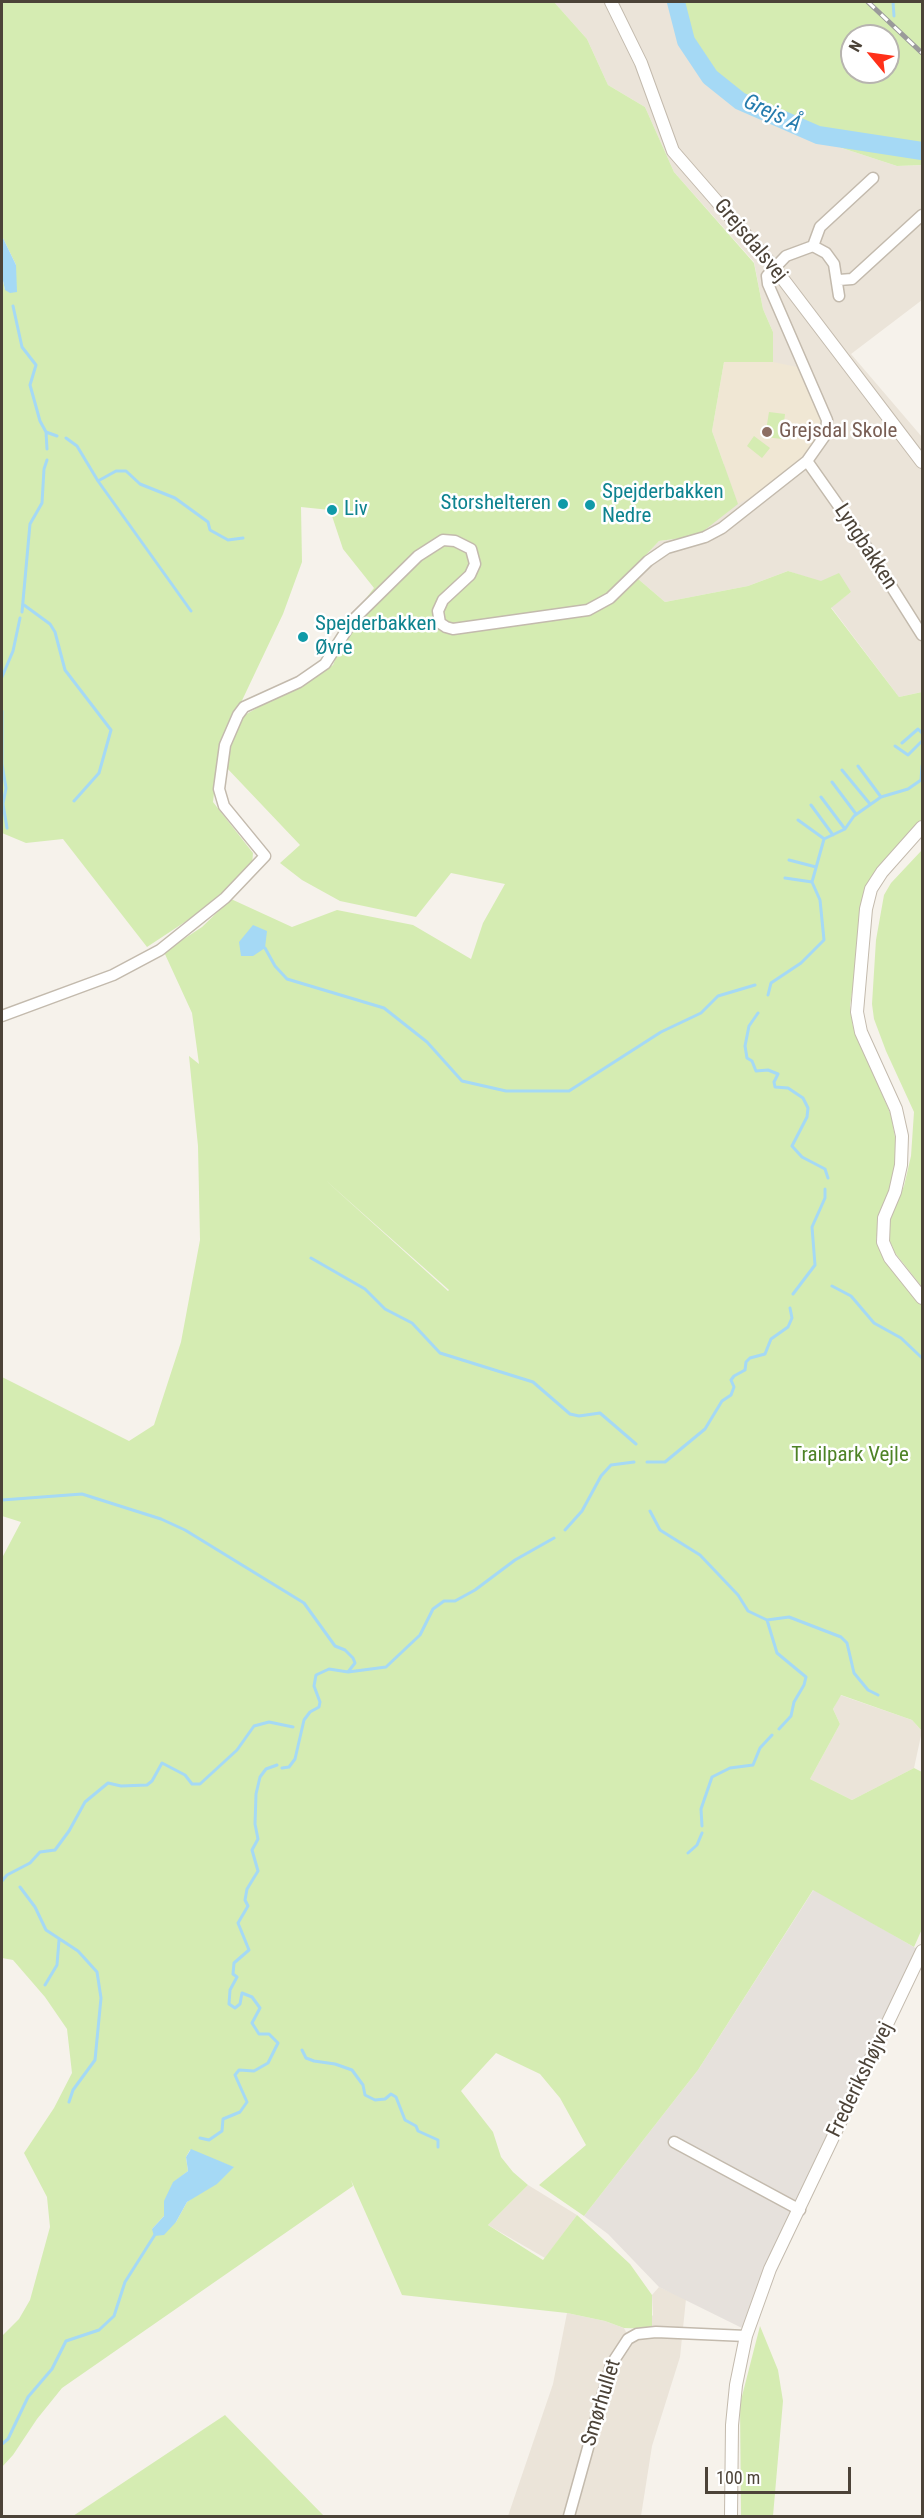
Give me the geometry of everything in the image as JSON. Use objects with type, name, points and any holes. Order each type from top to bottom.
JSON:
[{"type":"street","name":"Grejsdalsvej","points":[[611,2],[641,63],[673,151],[773,266],[922,462]]},
{"type":"street","points":[[813,246],[820,227],[873,178]]},
{"type":"street","points":[[838,280],[852,279],[922,216]]},
{"type":"street","points":[[2,1016],[113,975],[160,950],[225,898],[265,856],[224,806],[219,789],[225,745],[238,715],[244,707],[299,682],[325,664],[353,621],[418,556],[443,540],[455,541],[471,549],[475,564],[470,575],[443,600],[438,612],[440,623],[446,627],[453,629],[588,610],[610,598],[648,561],[667,548],[705,537],[722,528],[807,460],[826,435],[827,420],[768,284],[767,276],[773,266],[786,256],[813,246],[826,253],[834,264],[839,296]]},
{"type":"street","name":"Lyngbakken","points":[[807,460],[857,532],[922,635]]},
{"type":"street","points":[[922,827],[882,872],[871,889],[866,909],[857,1012],[861,1032],[896,1109],[902,1136],[901,1165],[884,1218],[883,1242],[890,1258],[922,1298]]},
{"type":"street","name":"Frederikshøjvej","points":[[732,2517],[733,2415],[736,2385],[746,2336],[770,2269],[922,1951]]},
{"type":"street","points":[[674,2142],[800,2210]]},
{"type":"street","name":"Smørhullet","points":[[569,2517],[611,2365],[628,2339],[637,2334],[656,2332],[746,2336]]},
{"type":"shaded area","points":[[554,2],[679,2],[695,48],[733,92],[793,132],[897,166],[922,165],[922,300],[851,354],[922,437],[922,692],[899,697],[831,607],[851,592],[788,571],[748,586],[665,602],[630,572],[659,541],[697,536],[773,332],[763,309],[754,262],[674,172],[645,107],[608,85],[587,39]]},
{"type":"shaded area","name":"Grejsdal Skole","points":[[724,362],[773,362],[797,367],[823,424],[822,433],[799,460],[755,495],[738,504],[712,431]]},
{"type":"shaded area","points":[[840,1695],[912,1720],[922,1731],[914,1768],[852,1800],[810,1779],[840,1724],[833,1709]]},
{"type":"shaded area","points":[[814,1889],[919,1950],[744,2329],[659,2287],[608,2234],[584,2216],[698,2070]]},
{"type":"shaded area","points":[[528,2185],[577,2215],[545,2258],[488,2225]]},
{"type":"shaded area","points":[[659,2287],[686,2299],[680,2357],[652,2446],[641,2516],[508,2516],[553,2384],[567,2313],[605,2321],[624,2328],[628,2336],[637,2332],[653,2315],[652,2295]]},
{"type":"green space","name":"Trailpark Vejle","points":[[2,2],[554,2],[587,39],[608,85],[645,107],[674,172],[754,263],[763,309],[773,332],[773,362],[724,362],[712,431],[738,504],[697,536],[659,541],[630,572],[665,602],[748,586],[788,571],[821,581],[839,573],[851,592],[831,608],[899,697],[922,692],[922,819],[868,885],[850,1006],[853,1026],[891,1115],[897,1148],[893,1179],[876,1239],[897,1276],[922,1305],[922,1731],[912,1720],[841,1695],[833,1709],[840,1724],[810,1779],[852,1800],[914,1768],[922,1772],[922,1929],[914,1947],[813,1890],[698,2070],[584,2216],[539,2185],[586,2145],[560,2098],[540,2074],[496,2053],[461,2091],[493,2132],[501,2157],[528,2185],[488,2225],[543,2260],[577,2215],[630,2264],[652,2295],[652,2329],[624,2328],[605,2321],[567,2313],[402,2295],[351,2180],[353,2186],[62,2388],[2,2467],[2,2336],[19,2319],[30,2300],[50,2227],[47,2197],[24,2153],[54,2108],[72,2073],[67,2029],[45,1997],[13,1960],[2,1958],[2,1558],[21,1522],[2,1516],[2,1377],[129,1441],[154,1425],[181,1342],[200,1240],[198,1146],[189,1056],[199,1064],[192,1013],[164,952],[202,927],[231,899],[292,927],[337,910],[413,925],[471,959],[483,923],[505,884],[451,873],[416,917],[340,901],[302,880],[280,863],[300,845],[225,766],[230,743],[243,716],[333,665],[351,618],[374,588],[343,549],[330,510],[301,507],[302,562],[283,614],[219,749],[213,802],[253,853],[252,865],[203,910],[147,947],[63,839],[26,843],[2,833],[2,276],[5,290],[16,265],[2,236]],"holes":[[[323,1178],[449,1290],[448,1291]],[[190,2150],[233,2167],[187,2202],[176,2222],[152,2229],[164,2216],[173,2183],[188,2171],[186,2157]]]},
{"type":"green space","points":[[679,2],[922,2],[922,165],[897,166],[793,132],[733,92],[695,48]]},
{"type":"green space","points":[[769,412],[785,414],[782,439],[765,437]]},
{"type":"green space","points":[[754,436],[770,448],[762,458],[747,446]]},
{"type":"green space","points":[[922,850],[922,1287],[895,1253],[888,1237],[891,1214],[904,1186],[911,1156],[914,1112],[886,1051],[874,1019],[872,1004],[876,940],[884,895],[891,883]]},
{"type":"green space","points":[[760,2326],[778,2370],[783,2401],[773,2516],[741,2516],[740,2404]]},
{"type":"green space","points":[[225,2415],[324,2516],[73,2516]]},
{"type":"water","points":[[2,236],[16,265],[17,292],[10,293],[5,290],[2,276]]},
{"type":"water","points":[[253,925],[267,931],[265,948],[253,956],[241,956],[239,942]]},
{"type":"water","points":[[191,2149],[234,2167],[217,2184],[187,2202],[176,2222],[164,2235],[154,2236],[152,2229],[164,2216],[164,2201],[173,2182],[188,2171],[186,2157]]},
{"type":"waterway","name":"Grejs Å","points":[[676,2],[686,41],[710,77],[740,101],[818,135],[922,151]]},
{"type":"waterway","points":[[893,2],[894,16]]},
{"type":"waterway","points":[[13,306],[22,347],[36,365],[30,385],[40,421],[46,432],[47,449]]},
{"type":"waterway","points":[[46,432],[57,436]]},
{"type":"waterway","points":[[66,438],[77,446],[98,481],[116,471],[126,471],[140,484],[175,498],[208,522],[210,530],[228,540],[243,538]]},
{"type":"waterway","points":[[22,612],[30,524],[42,503],[44,469],[47,460]]},
{"type":"waterway","points":[[98,481],[191,611]]},
{"type":"waterway","points":[[24,605],[50,624],[55,632],[65,670],[111,730],[99,773],[74,801]]},
{"type":"waterway","points":[[2,677],[13,651],[20,618]]},
{"type":"waterway","points":[[2,711],[2,764],[6,788],[3,804],[7,828]]},
{"type":"waterway","points":[[902,743],[918,729],[922,733]]},
{"type":"waterway","points":[[895,746],[908,755],[922,741]]},
{"type":"waterway","points":[[858,766],[881,797]]},
{"type":"waterway","points":[[768,995],[771,983],[801,963],[824,940],[820,900],[812,882],[824,839],[845,829],[854,816],[881,797],[908,789],[921,780],[922,766]]},
{"type":"waterway","points":[[842,770],[870,804]]},
{"type":"waterway","points":[[832,782],[856,814]]},
{"type":"waterway","points":[[821,797],[845,829]]},
{"type":"waterway","points":[[811,805],[833,835]]},
{"type":"waterway","points":[[798,820],[823,838]]},
{"type":"waterway","points":[[789,860],[816,867]]},
{"type":"waterway","points":[[785,878],[812,882]]},
{"type":"waterway","points":[[265,948],[275,966],[287,979],[384,1008],[427,1042],[462,1081],[506,1091],[569,1091],[661,1032],[701,1013],[718,996],[755,985]]},
{"type":"waterway","points":[[758,1013],[749,1026],[745,1046],[747,1058],[752,1061],[756,1071],[768,1070],[778,1074],[774,1082],[775,1087],[788,1088],[803,1098],[808,1108],[807,1117],[792,1146],[802,1157],[825,1169],[828,1178]]},
{"type":"waterway","points":[[793,1294],[815,1265],[812,1227],[825,1198],[825,1189]]},
{"type":"waterway","points":[[311,1258],[365,1289],[385,1309],[412,1323],[440,1353],[533,1382],[570,1414],[579,1416],[600,1413],[636,1444]]},
{"type":"waterway","points":[[832,1286],[851,1296],[874,1323],[901,1338],[922,1358]]},
{"type":"waterway","points":[[647,1462],[665,1462],[705,1429],[722,1401],[731,1395],[734,1387],[731,1380],[734,1376],[745,1370],[746,1362],[750,1358],[765,1354],[771,1339],[788,1327],[792,1318],[790,1308]]},
{"type":"waterway","points":[[565,1530],[582,1511],[601,1476],[611,1465],[634,1462]]},
{"type":"waterway","points":[[2,1500],[82,1494],[161,1519],[185,1530],[304,1603],[335,1646],[345,1650],[353,1658],[355,1663],[348,1672]]},
{"type":"waterway","points":[[650,1511],[660,1530],[700,1555],[738,1595],[748,1611],[767,1620],[777,1653],[806,1677],[794,1702],[791,1716],[779,1729]]},
{"type":"waterway","points":[[282,1768],[289,1767],[295,1759],[304,1720],[310,1712],[319,1707],[320,1702],[314,1686],[316,1675],[329,1669],[348,1672],[386,1667],[420,1635],[433,1609],[444,1601],[455,1601],[475,1590],[515,1560],[554,1538]]},
{"type":"waterway","points":[[767,1620],[789,1617],[841,1637],[847,1643],[854,1673],[868,1690],[878,1695]]},
{"type":"waterway","points":[[2,1881],[7,1875],[30,1863],[40,1852],[55,1850],[69,1831],[85,1802],[108,1783],[121,1786],[147,1785],[152,1781],[162,1763],[185,1775],[192,1784],[200,1784],[237,1750],[254,1726],[269,1722],[293,1727]]},
{"type":"waterway","points":[[702,1826],[701,1809],[712,1777],[730,1768],[753,1765],[760,1748],[772,1735]]},
{"type":"waterway","points":[[200,2138],[209,2140],[222,2131],[223,2119],[240,2112],[247,2102],[235,2075],[239,2070],[254,2071],[268,2063],[278,2043],[269,2034],[259,2034],[252,2023],[260,2008],[252,1997],[242,1993],[240,2004],[235,2008],[229,2004],[230,1990],[237,1977],[233,1974],[234,1963],[249,1950],[238,1923],[248,1906],[245,1900],[247,1889],[258,1871],[252,1850],[258,1839],[255,1824],[256,1794],[260,1777],[266,1769],[277,1765]]},
{"type":"waterway","points":[[688,1853],[697,1845],[702,1833]]},
{"type":"waterway","points":[[20,1887],[35,1907],[46,1930],[78,1951],[97,1972],[101,1998],[95,2060],[73,2090],[69,2102]]},
{"type":"waterway","points":[[45,1985],[57,1965],[59,1940]]},
{"type":"waterway","points":[[302,2050],[306,2058],[352,2070],[363,2085],[365,2095],[375,2100],[385,2099],[391,2094],[396,2097],[405,2120],[416,2126],[418,2131],[438,2140],[438,2147]]},
{"type":"waterway","points":[[2,2444],[8,2439],[28,2397],[52,2369],[66,2341],[99,2330],[114,2316],[125,2282],[156,2233]]},
{"type":"railway","points":[[868,2],[922,53]]},
{"type":"place","name":"Grejsdal Skole","points":[[767,432]]},
{"type":"place","name":"Storshelteren","points":[[563,504]]},
{"type":"place","name":"Spejderbakken Nedre","points":[[590,505]]},
{"type":"place","name":"Liv","points":[[332,510]]},
{"type":"place","name":"Spejderbakken Øvre","points":[[303,637]]}]
